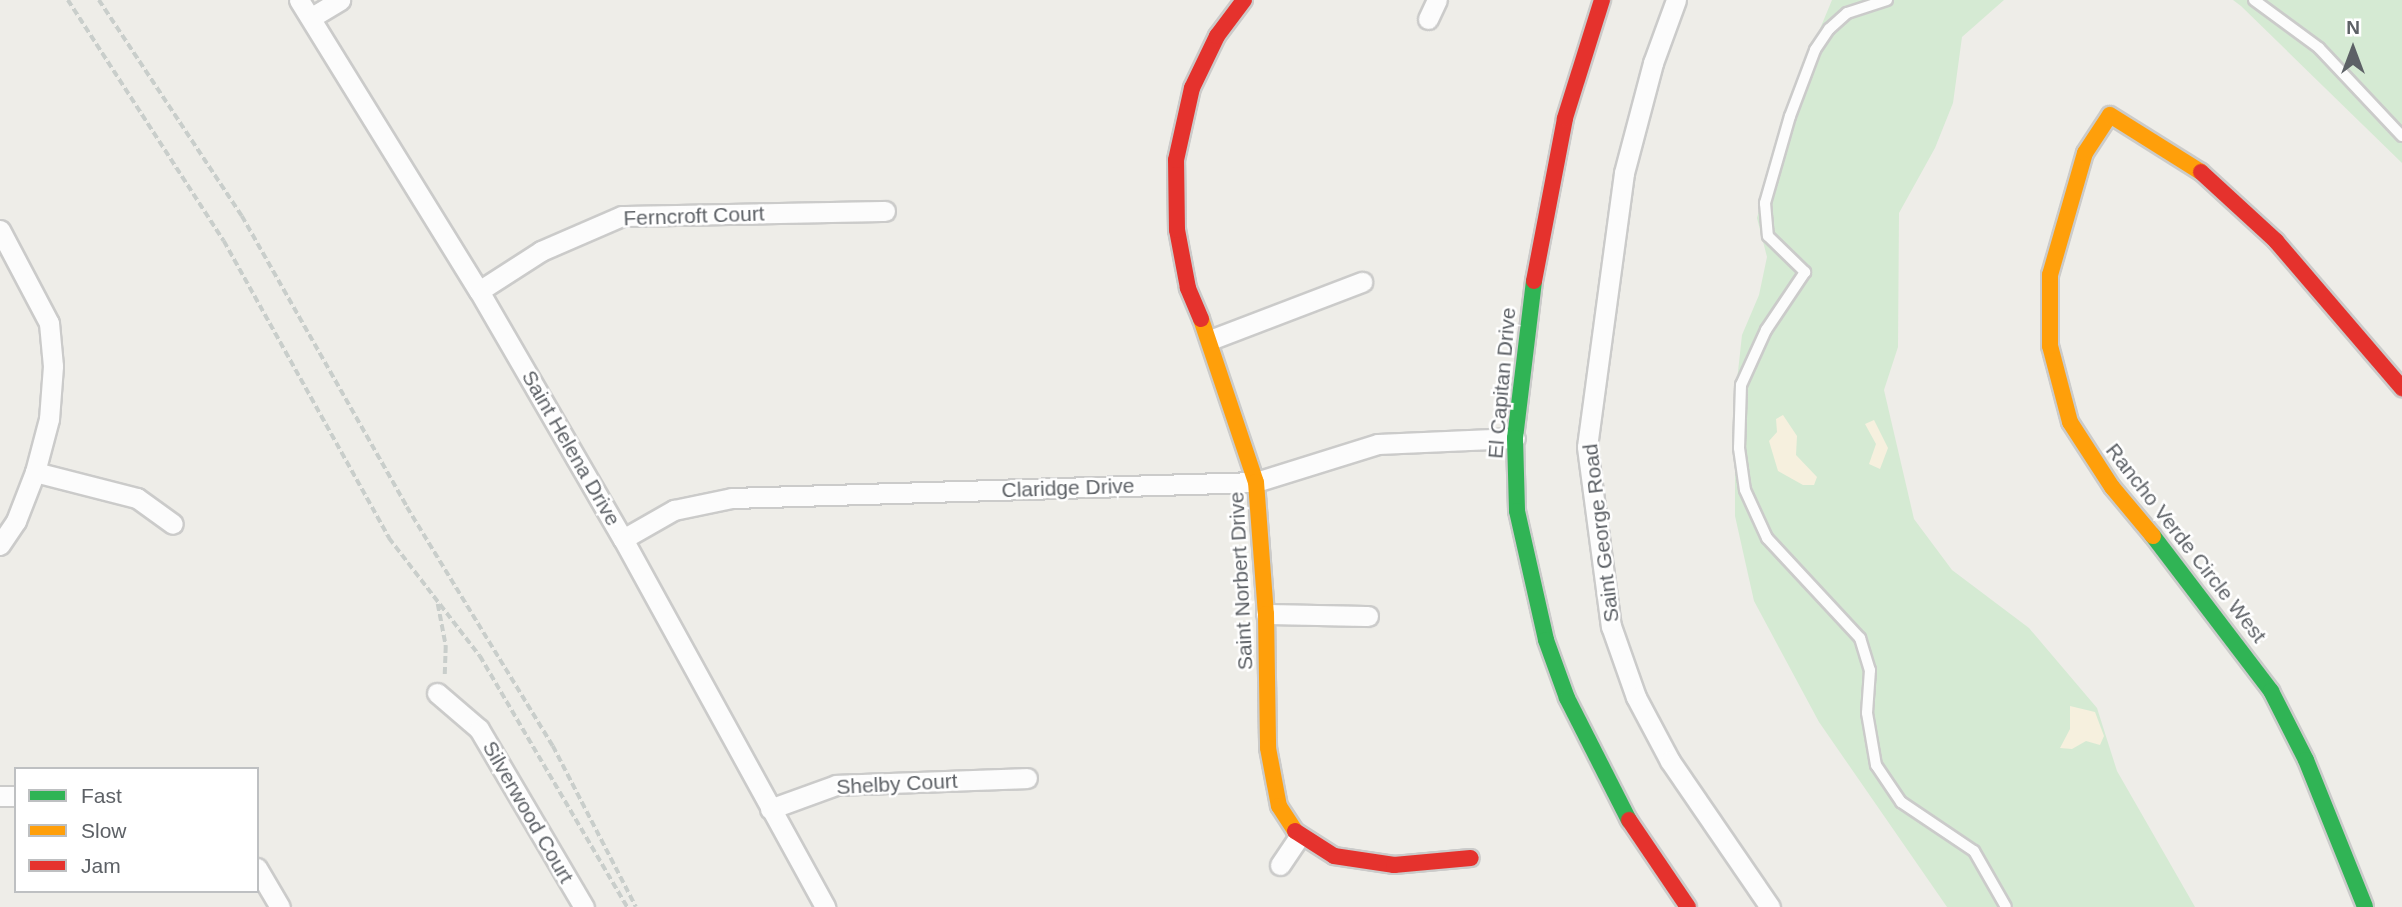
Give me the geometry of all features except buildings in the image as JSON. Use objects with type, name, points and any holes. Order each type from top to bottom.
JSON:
[{"type":"street","name":"Saint Helena Drive","points":[[299,0],[480,291],[623,539],[825,907]]},
{"type":"street","points":[[312,17],[340,0]]},
{"type":"street","name":"Saint Norbert Drive","points":[[1244,0],[1217,36],[1192,88],[1176,160],[1177,230],[1188,288],[1210,340],[1256,482],[1266,614],[1268,748],[1279,806],[1299,837],[1334,856],[1394,865],[1471,858]]},
{"type":"street","points":[[1428,19],[1437,0]]},
{"type":"street","name":"El Capitan Drive","points":[[1602,0],[1584,49],[1552,176],[1527,325],[1515,438],[1517,510],[1546,640],[1567,698],[1630,821],[1688,907]]},
{"type":"street","name":"Saint George Road","points":[[1676,0],[1653,63],[1624,173],[1587,447],[1611,626],[1636,697],[1670,761],[1770,907]]},
{"type":"street","name":"Rancho Verde Circle West","points":[[2365,907],[2306,760],[2271,691],[2199,590],[2112,487],[2070,422],[2050,346],[2050,275],[2085,153],[2110,115],[2141,131],[2220,188],[2276,240],[2402,388]]},
{"type":"street","name":"Ferncroft Court","points":[[480,291],[541,251],[622,216],[885,211]]},
{"type":"street","points":[[0,230],[49,323],[53,366],[49,419],[35,472],[16,521],[0,545]]},
{"type":"street","points":[[1210,340],[1362,282]]},
{"type":"street","name":"Claridge Drive","points":[[623,539],[674,510],[732,498],[1256,482],[1378,444],[1515,438]]},
{"type":"street","points":[[35,472],[138,498],[173,524]]},
{"type":"street","points":[[1266,614],[1368,615]]},
{"type":"street","name":"Silverwood Court","points":[[436,693],[480,729],[584,907]]},
{"type":"street","name":"Shelby Court","points":[[771,809],[836,785],[1027,778]]},
{"type":"street","points":[[1280,865],[1299,837]]},
{"type":"street","points":[[259,871],[280,907]]},
{"type":"lane","points":[[1887,0],[1847,13],[1829,29],[1815,50],[1790,116],[1765,203],[1768,236],[1805,272],[1766,330],[1741,385],[1739,449],[1745,490],[1767,538],[1860,638],[1870,670],[1867,713],[1876,765],[1901,802],[1974,851],[2006,907]]},
{"type":"lane","points":[[2254,0],[2319,48],[2402,136]]},
{"type":"path","points":[[68,0],[168,147],[287,349],[390,538],[480,656],[627,907]]},
{"type":"path","points":[[99,0],[242,216],[407,507],[553,746],[636,907]]},
{"type":"path","points":[[436,693],[447,670],[438,603]]},
{"type":"green space","points":[[1832,0],[2004,0],[1962,37],[1953,103],[1935,148],[1899,213],[1898,347],[1884,390],[1914,519],[1952,570],[2029,628],[2097,708],[2117,771],[2195,907],[1947,907],[1819,722],[1754,601],[1735,516],[1735,399],[1742,335],[1759,295],[1767,257],[1757,218],[1784,115]]},
{"type":"green space","points":[[2233,0],[2402,0],[2402,163],[2241,6]]},
{"type":"sand","points":[[1783,415],[1797,436],[1796,455],[1817,477],[1814,485],[1803,485],[1778,471],[1769,441],[1777,432],[1776,419]]},
{"type":"sand","points":[[1874,420],[1888,448],[1880,469],[1869,464],[1876,444],[1865,424]]},
{"type":"sand","points":[[2070,706],[2095,712],[2104,736],[2100,745],[2086,741],[2072,749],[2060,748],[2070,729]]},
{"type":"traffic: fast","points":[[1534,281],[1515,438],[1517,511],[1546,640],[1567,698],[1629,820]]},
{"type":"traffic: fast","points":[[2153,536],[2271,691],[2306,760],[2365,907]]},
{"type":"traffic: slow","points":[[2153,536],[2112,487],[2070,422],[2050,346],[2050,275],[2085,153],[2110,115],[2201,172]]},
{"type":"traffic: slow","points":[[1201,319],[1256,482],[1266,614],[1268,748],[1279,806],[1295,831]]},
{"type":"traffic: jam","points":[[1201,319],[1188,288],[1177,230],[1176,160],[1192,88],[1217,36],[1244,0]]},
{"type":"traffic: jam","points":[[1534,281],[1565,118],[1602,0]]},
{"type":"traffic: jam","points":[[2201,172],[2276,241],[2402,388]]},
{"type":"traffic: jam","points":[[1629,820],[1688,907]]},
{"type":"traffic: jam","points":[[1295,831],[1334,856],[1394,865],[1471,858]]}]
